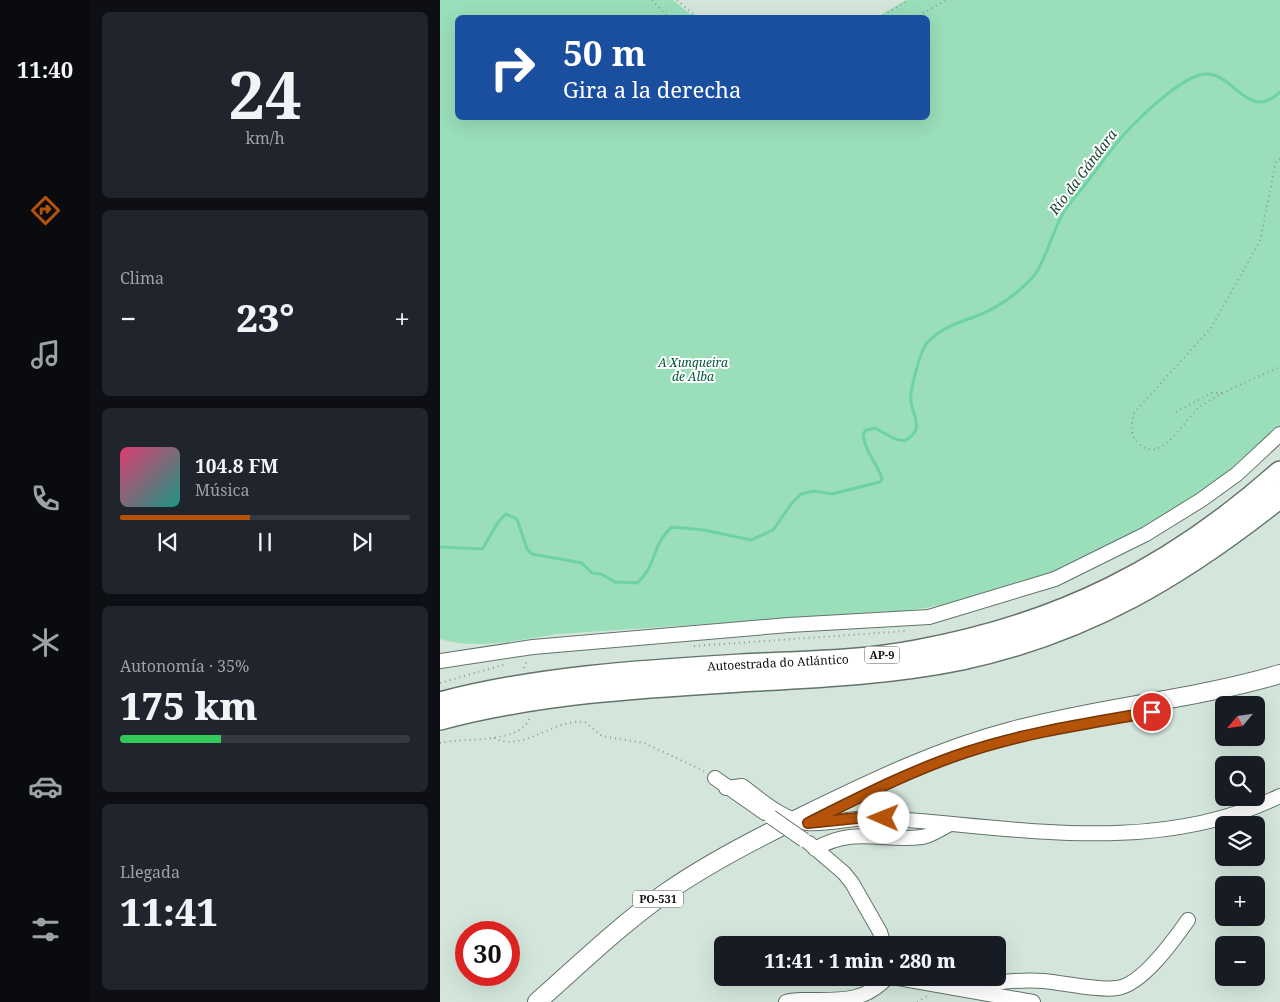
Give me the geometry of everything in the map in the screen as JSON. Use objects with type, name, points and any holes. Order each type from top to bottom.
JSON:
[{"type":"highway","name":"Autoestrada do Atlántico","points":[[440,703],[543,683],[642,670],[836,660],[914,652],[985,636],[1072,607],[1116,587],[1202,536],[1280,472]]},
{"type":"highway","name":"Autoestrada do Atlántico","points":[[440,719],[516,704],[599,691],[855,674],[906,668],[1009,647],[1079,622],[1157,584],[1222,542],[1280,496]]},
{"type":"main road","name":"PO-531","points":[[537,1002],[630,920],[665,893],[741,847],[806,833],[900,769],[945,751],[1013,730],[1202,693],[1280,674]]},
{"type":"main road","name":"PO-531","points":[[553,1002],[654,912],[694,884],[806,833],[890,782],[968,752],[1031,735],[1169,708],[1280,682]]},
{"type":"street","points":[[440,661],[533,646],[789,625],[929,617],[1055,579],[1146,534],[1201,500],[1237,474],[1280,434]]},
{"type":"street","points":[[715,778],[726,788],[771,817],[806,833],[834,838],[848,835],[898,838],[924,837],[952,823]]},
{"type":"street","points":[[726,788],[742,786],[806,833],[852,883],[881,936]]},
{"type":"street","points":[[806,833],[867,817],[952,823],[1070,835],[1138,833],[1227,818],[1280,796]]},
{"type":"street","points":[[952,988],[998,982],[1043,981],[1117,988],[1131,983],[1165,953],[1188,920]]},
{"type":"street","points":[[786,1002],[848,1001],[861,997],[879,986]]},
{"type":"street","points":[[941,986],[1034,1002]]},
{"type":"path","points":[[652,0],[666,15]]},
{"type":"path","points":[[678,0],[695,15]]},
{"type":"path","points":[[884,15],[909,0]]},
{"type":"path","points":[[920,15],[947,0]]},
{"type":"path","points":[[1280,158],[1276,161],[1260,241],[1211,328],[1134,413],[1130,427],[1132,437],[1142,446],[1155,450],[1164,446],[1199,408],[1224,392],[1280,367]]},
{"type":"path","points":[[1176,412],[1211,393],[1224,392]]},
{"type":"path","points":[[692,646],[908,631]]},
{"type":"path","points":[[520,662],[533,660]]},
{"type":"path","points":[[440,683],[514,662]]},
{"type":"path","points":[[524,668],[526,662]]},
{"type":"path","points":[[440,743],[494,738],[522,730],[529,723],[531,713]]},
{"type":"path","points":[[494,738],[505,742],[520,741],[568,722],[585,722],[602,736],[644,743],[691,763],[715,778]]},
{"type":"green space","name":"A Xunqueira de Alba","points":[[440,0],[673,0],[690,14],[697,15],[455,15],[455,120],[930,120],[930,15],[880,15],[906,0],[1280,0],[1280,428],[1232,472],[1167,515],[1132,535],[1059,570],[1021,584],[944,604],[904,611],[558,634],[499,643],[469,644],[440,639]]},
{"type":"waterway","name":"Río da Gándara","points":[[440,547],[482,549],[496,525],[506,514],[517,519],[527,549],[532,554],[582,563],[592,573],[601,574],[615,582],[637,583],[648,570],[661,540],[672,527],[704,530],[751,540],[773,530],[792,503],[801,494],[814,491],[832,494],[880,482],[882,479],[866,447],[863,434],[866,430],[875,428],[895,439],[905,441],[915,432],[917,423],[911,397],[918,364],[926,344],[948,327],[982,314],[999,305],[1033,277],[1041,264],[1064,211],[1116,144],[1140,118],[1177,87],[1197,76],[1205,74],[1215,75],[1241,94],[1259,102],[1269,100],[1280,92]]},
{"type":"route","points":[[884,818],[867,817],[808,823],[890,782],[968,752],[1031,735],[1152,712]]}]
